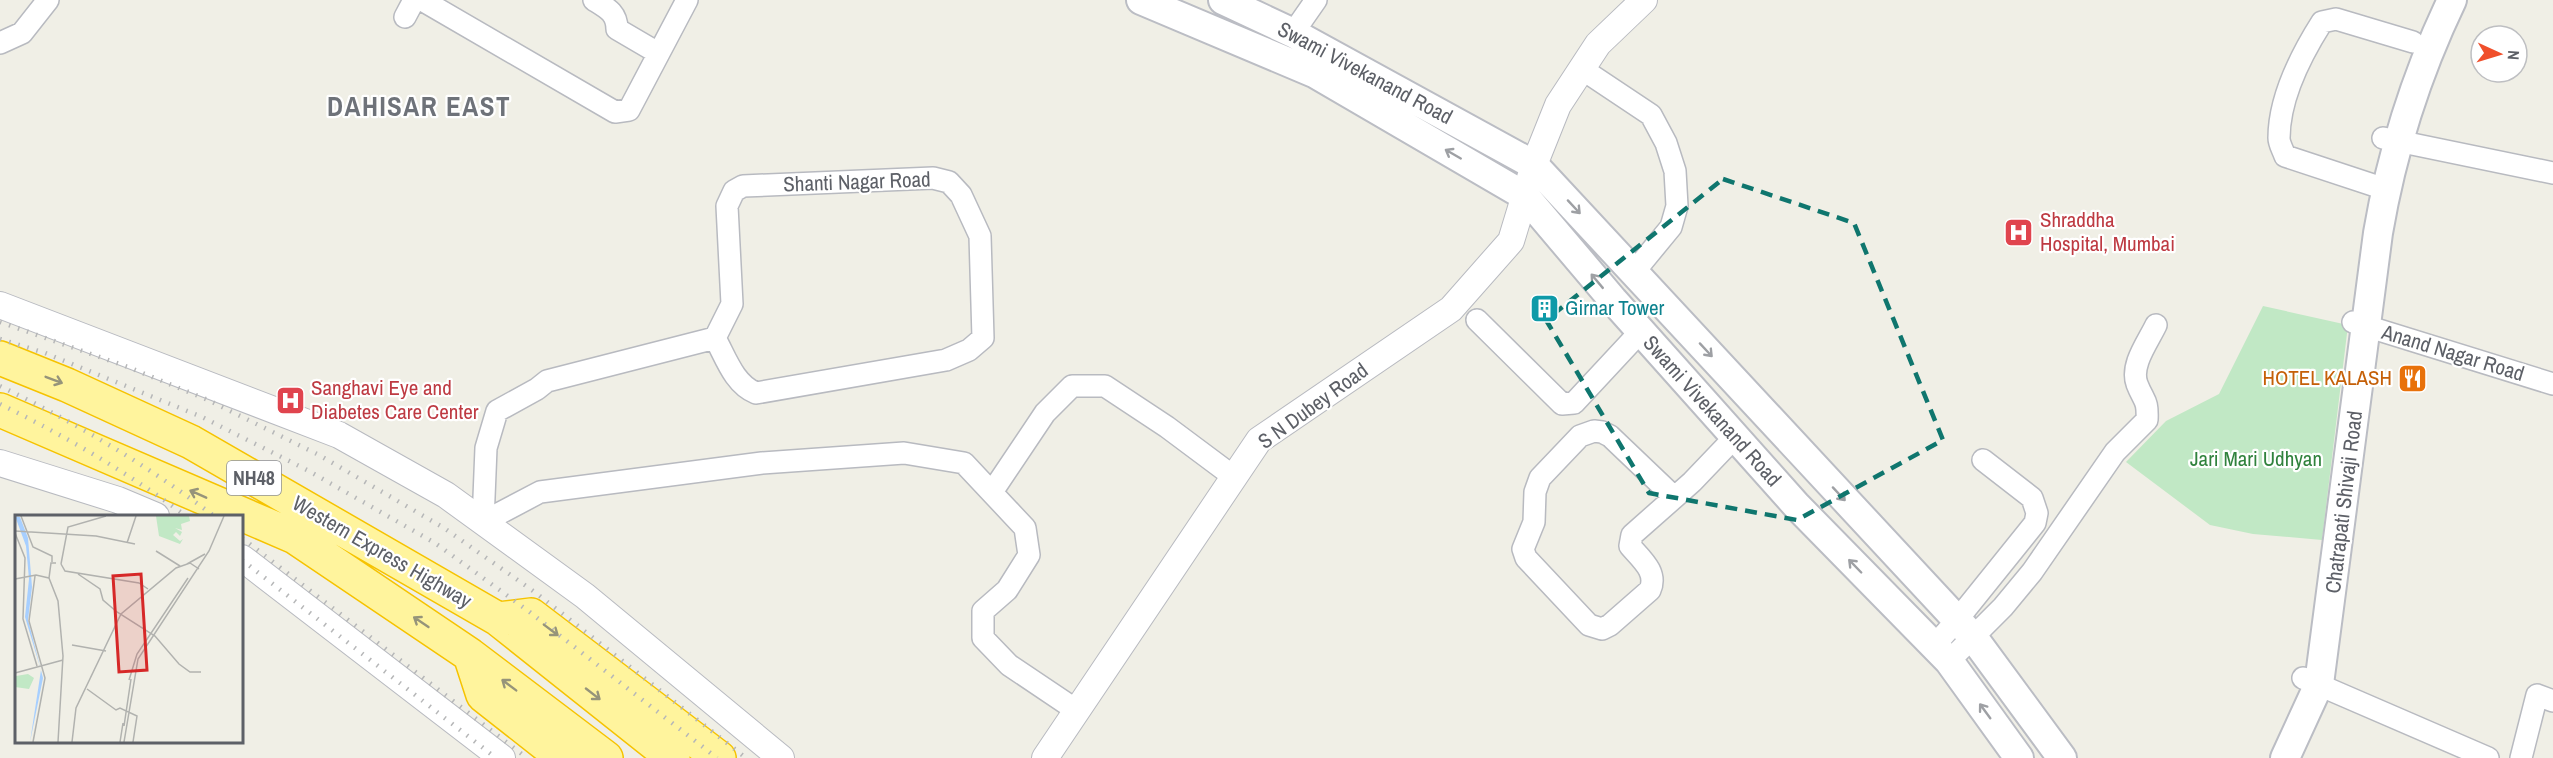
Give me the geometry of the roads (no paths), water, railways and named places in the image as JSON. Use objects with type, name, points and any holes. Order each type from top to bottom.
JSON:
[{"type":"highway","name":"Western Express Highway","points":[[0,358],[67,385],[191,442],[498,619],[673,758]]},
{"type":"highway","name":"Western Express Highway","points":[[0,410],[295,537],[470,655],[606,758]]},
{"type":"highway","points":[[498,619],[531,615],[719,758]]},
{"type":"highway","points":[[470,655],[483,695],[563,758]]},
{"type":"main road","name":"Swami Vivekanand Road","points":[[1141,0],[1314,73],[1525,196],[1641,331],[1796,505],[1941,653],[2019,758]]},
{"type":"main road","name":"Swami Vivekanand Road","points":[[1223,0],[1293,33],[1534,165],[1965,629],[2062,758]]},
{"type":"main road","points":[[2391,139],[2395,92],[2431,0]]},
{"type":"main road","points":[[2285,758],[2311,681],[2360,324],[2363,232],[2391,139],[2427,51],[2452,0]]},
{"type":"main road","points":[[1759,463],[1788,438]]},
{"type":"main road","points":[[2265,758],[2311,681]]},
{"type":"street","points":[[0,43],[22,33],[48,0]]},
{"type":"street","points":[[422,0],[615,112],[629,110],[687,0]]},
{"type":"street","points":[[594,0],[613,13],[617,29],[658,53]]},
{"type":"street","points":[[1293,33],[1316,0]]},
{"type":"street","name":"S N Dubey Road","points":[[1045,758],[1259,440],[1451,309],[1511,241],[1534,165],[1558,105],[1598,44],[1644,0]]},
{"type":"street","points":[[2378,188],[2285,156],[2279,140],[2283,105],[2308,43],[2322,22],[2336,18],[2413,42]]},
{"type":"street","points":[[1582,69],[1651,115],[1666,143],[1675,171],[1677,206],[1671,227],[1634,272]]},
{"type":"street","points":[[2391,139],[2553,172]]},
{"type":"street","name":"Shanti Nagar Road","points":[[933,178],[949,182],[961,195],[980,236],[983,338],[969,350],[946,360],[756,393],[745,389],[715,338],[732,304],[727,206],[734,192],[743,186],[933,178]]},
{"type":"street","points":[[0,305],[339,435],[446,495],[585,596],[781,758]]},
{"type":"street","points":[[1477,320],[1567,406],[1574,404],[1641,331]]},
{"type":"street","name":"Anand Nagar Road","points":[[2360,324],[2553,384]]},
{"type":"street","points":[[1965,629],[2003,607],[2032,572],[2115,452],[2147,420],[2148,403],[2136,381],[2137,363],[2156,325]]},
{"type":"street","points":[[483,522],[486,448],[497,411],[547,381],[715,338]]},
{"type":"street","points":[[992,492],[1045,413],[1072,386],[1105,386],[1167,427],[1234,477]]},
{"type":"street","points":[[1674,497],[1610,436],[1594,431],[1580,436],[1536,484],[1534,522],[1524,549],[1526,558],[1588,625],[1602,629],[1610,625],[1650,590],[1653,583],[1651,571],[1630,546],[1635,531],[1674,497],[1735,437]]},
{"type":"street","points":[[483,522],[540,492],[762,463],[904,453],[964,463],[1025,528],[1029,555],[1007,590],[983,610],[983,638],[1009,665],[1076,710]]},
{"type":"street","points":[[1941,653],[1965,629],[2035,523],[2037,513],[2032,498],[1983,460]]},
{"type":"street","points":[[0,463],[118,500],[154,515]]},
{"type":"street","points":[[243,559],[338,635],[502,758]]},
{"type":"street","points":[[2311,681],[2488,758]]},
{"type":"street","points":[[2521,758],[2537,695],[2553,701]]},
{"type":"railway","points":[[0,322],[128,367],[208,400],[319,455],[444,528],[536,593],[746,758]]},
{"type":"railway","points":[[0,339],[45,353],[202,417],[307,470],[435,543],[527,610],[717,758]]},
{"type":"railway","points":[[0,386],[110,446],[163,479],[213,515]]},
{"type":"railway","points":[[0,404],[95,455],[185,515]]},
{"type":"railway","points":[[243,539],[527,758]]},
{"type":"railway","points":[[243,561],[496,758]]},
{"type":"place","name":"Shraddha Hospital, Mumbai","points":[[2019,232]]},
{"type":"place","name":"Girnar Tower","points":[[1544,308]]},
{"type":"place","name":"HOTEL KALASH","points":[[2413,378]]},
{"type":"place","name":"Sanghavi Eye and Diabetes Care Center","points":[[290,400]]},
{"type":"district","name":"DAHISAR EAST","points":[[419,107]]},
{"type":"park label","name":"Jari Mari Udhyan","points":[[2256,459]]}]
